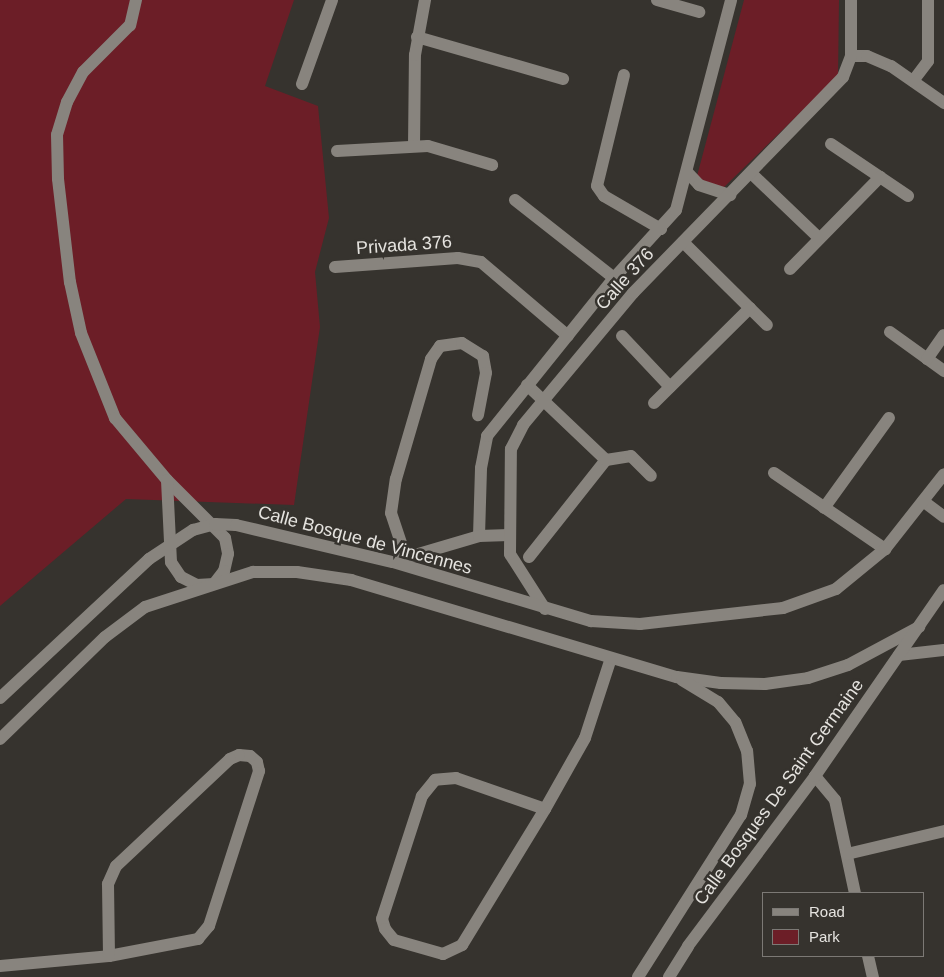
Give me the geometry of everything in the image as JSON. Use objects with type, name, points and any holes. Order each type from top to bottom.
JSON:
[{"type":"street","points":[[136,0],[130,26],[83,72],[68,102],[57,135],[58,178],[70,282],[81,333],[96,376],[115,418],[167,480],[215,524],[225,538],[228,554],[224,571],[214,584],[197,585],[181,577],[172,562],[167,480]]},
{"type":"street","points":[[302,84],[332,0]]},
{"type":"street","points":[[414,146],[417,37],[425,0]]},
{"type":"street","points":[[657,0],[699,12]]},
{"type":"street","name":"Calle 376","points":[[480,536],[481,468],[487,436],[614,278],[662,229],[676,210],[688,173],[731,0]]},
{"type":"street","name":"Calle 376","points":[[545,609],[511,558],[509,535],[511,449],[523,425],[633,293],[830,94],[843,77],[851,56],[851,0]]},
{"type":"street","points":[[913,81],[928,61],[928,0]]},
{"type":"street","points":[[417,37],[563,79]]},
{"type":"street","points":[[851,56],[867,56],[913,81],[944,103]]},
{"type":"street","points":[[624,75],[597,186],[604,196],[662,229]]},
{"type":"street","points":[[831,144],[908,196]]},
{"type":"street","points":[[337,151],[428,146],[492,165]]},
{"type":"street","points":[[688,173],[699,185],[730,195]]},
{"type":"street","points":[[752,174],[819,238]]},
{"type":"street","points":[[790,269],[880,177]]},
{"type":"street","points":[[515,200],[614,278]]},
{"type":"street","points":[[683,242],[767,325]]},
{"type":"street","name":"Privada 376","points":[[335,267],[458,258],[481,262],[568,336]]},
{"type":"street","points":[[654,403],[750,308]]},
{"type":"street","points":[[890,332],[944,371]]},
{"type":"street","points":[[927,359],[944,335]]},
{"type":"street","points":[[622,336],[670,387]]},
{"type":"street","points":[[478,415],[486,373],[483,356],[462,344],[440,346],[431,359],[396,479],[391,513],[399,560],[480,536],[509,535]]},
{"type":"street","points":[[527,385],[606,460]]},
{"type":"street","points":[[824,508],[889,418]]},
{"type":"street","points":[[529,557],[606,460],[631,456],[651,476]]},
{"type":"street","points":[[774,473],[885,549]]},
{"type":"street","name":"Calle Bosque de Vincennes","points":[[0,698],[148,559],[193,530],[215,524],[236,525],[399,560],[545,609],[591,621],[640,624],[783,608],[836,589],[885,549],[944,474]]},
{"type":"street","points":[[923,502],[944,517]]},
{"type":"street","points":[[0,739],[105,637],[145,607],[253,572],[297,572],[351,580],[677,677],[721,683],[765,684],[808,678],[848,665],[919,627]]},
{"type":"street","name":"Calle Bosques De Saint Germaine","points":[[669,977],[688,946],[815,776],[944,590]]},
{"type":"street","points":[[900,656],[944,650]]},
{"type":"street","points":[[545,809],[456,778],[435,780],[422,796],[382,919],[385,929],[394,940],[443,954],[453,952],[462,944],[545,809],[585,738],[611,658]]},
{"type":"street","name":"Calle Bosques De Saint Germaine","points":[[638,977],[742,815],[750,784],[746,751],[735,722],[718,702],[677,677]]},
{"type":"street","points":[[0,966],[109,956],[182,944],[205,933],[259,771],[257,762],[250,756],[230,759],[116,866],[108,884],[109,956]]},
{"type":"street","points":[[815,776],[835,800],[856,892]]},
{"type":"street","points":[[847,854],[944,831]]},
{"type":"street","points":[[868,957],[873,977]]},
{"type":"green space","points":[[0,0],[294,0],[265,86],[318,106],[329,218],[315,272],[320,327],[294,505],[126,499],[0,606]]},
{"type":"green space","points":[[744,0],[839,0],[838,76],[719,192],[697,176]]}]
